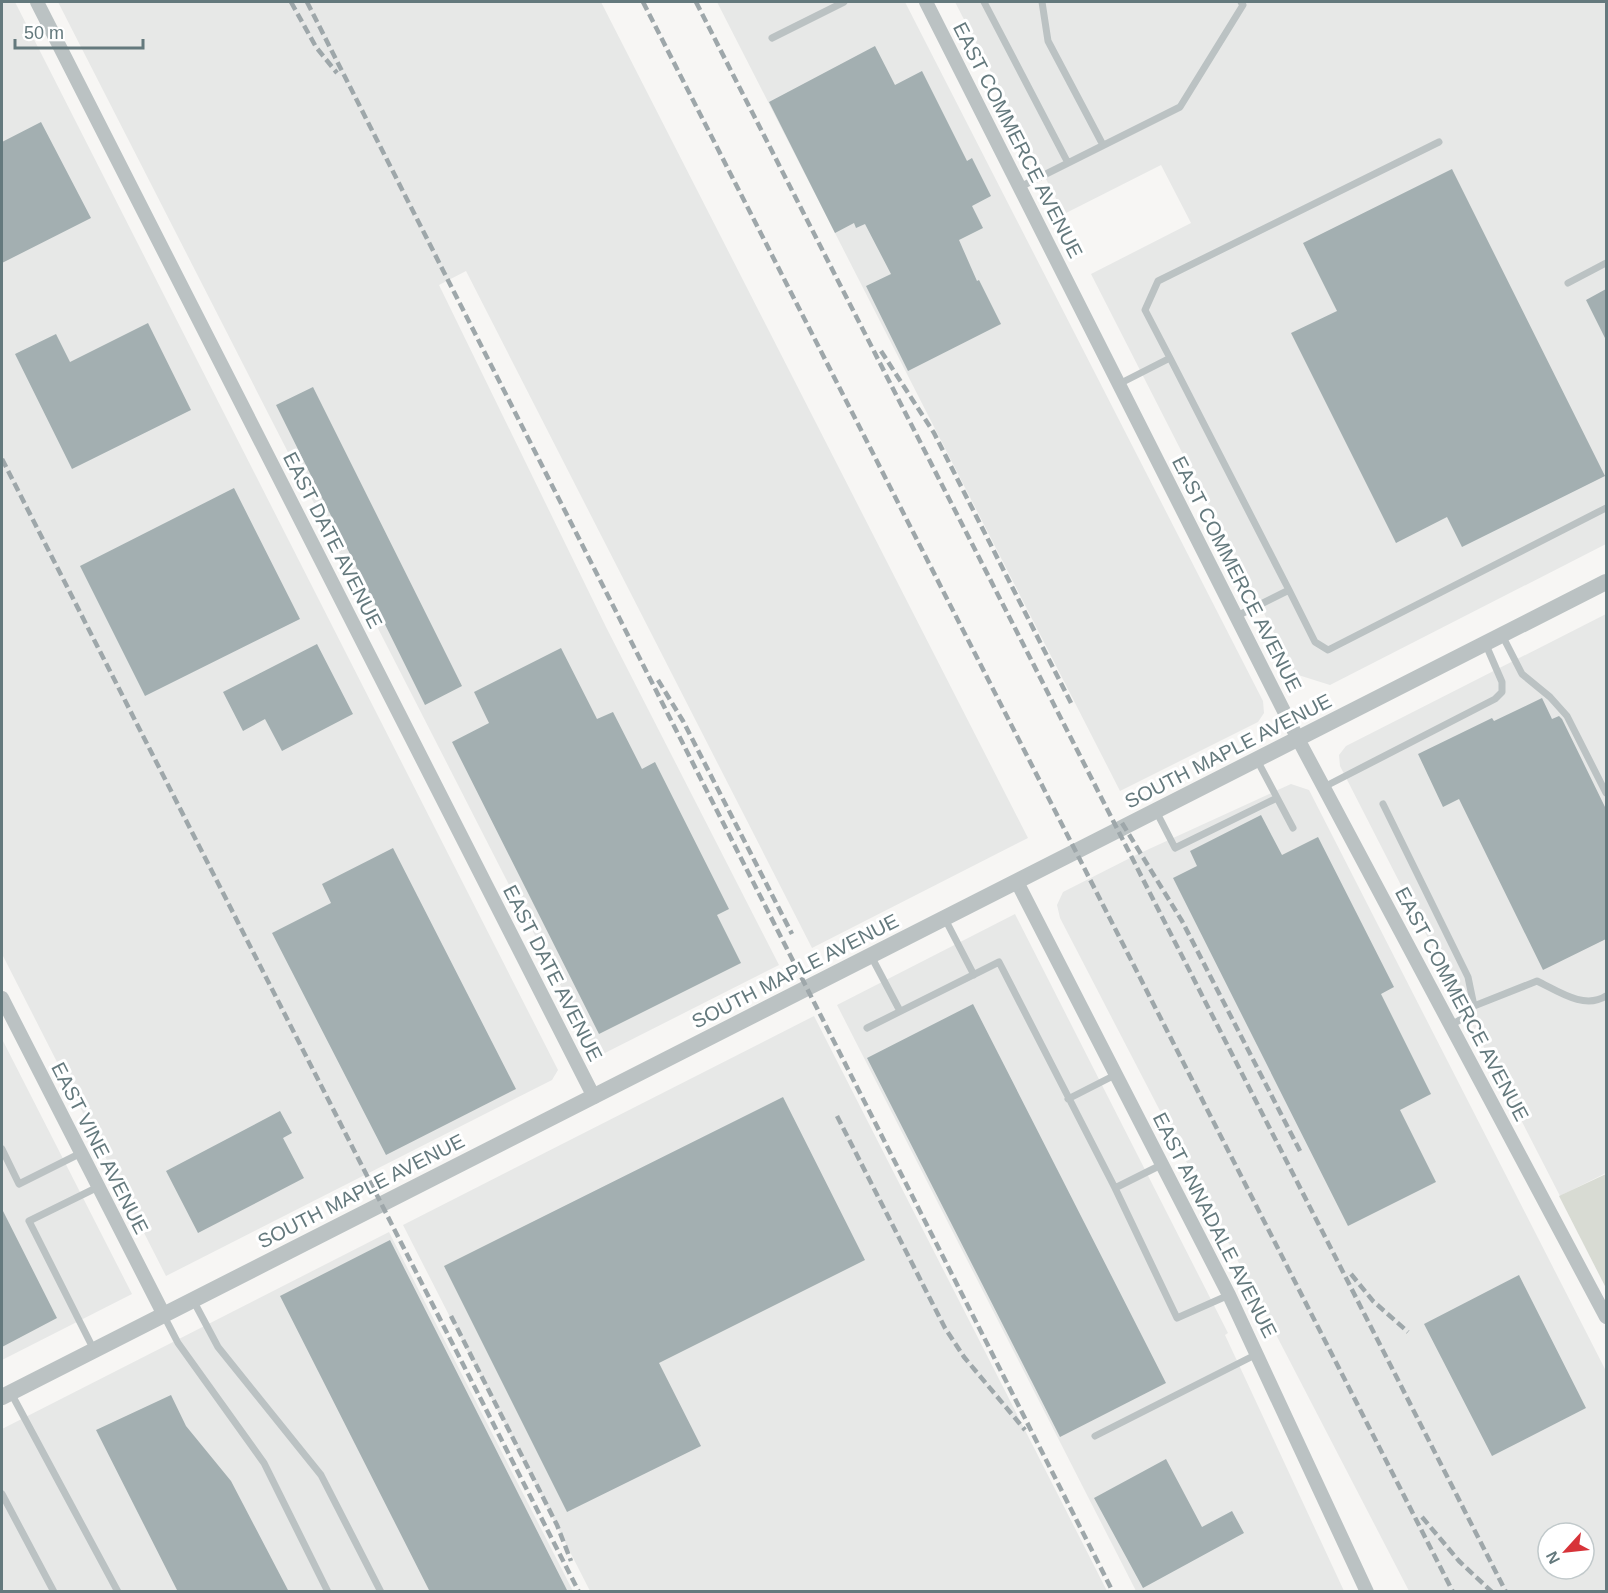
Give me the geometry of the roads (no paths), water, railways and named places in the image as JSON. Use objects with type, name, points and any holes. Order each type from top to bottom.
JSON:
[{"type":"street","name":"EAST DATE AVENUE","points":[[37,2],[594,1097]]},
{"type":"street","name":"EAST COMMERCE AVENUE","points":[[926,2],[1298,739],[1606,1317]]},
{"type":"street","name":"SOUTH MAPLE AVENUE","points":[[6,1395],[1606,582]]},
{"type":"street","name":"EAST ANNADALE AVENUE","points":[[1017,882],[1229,1295],[1367,1592]]},
{"type":"street","name":"EAST VINE AVENUE","points":[[2,998],[164,1315]]},
{"type":"lane","points":[[772,38],[831,4],[844,2]]},
{"type":"lane","points":[[984,2],[1068,163]]},
{"type":"lane","points":[[1042,2],[1048,41],[1103,145]]},
{"type":"lane","points":[[1020,187],[1180,108],[1243,5],[1241,2]]},
{"type":"lane","points":[[1439,142],[1158,281],[1145,310],[1315,642],[1328,650],[1606,508]]},
{"type":"lane","points":[[1568,282],[1606,263]]},
{"type":"lane","points":[[1119,384],[1170,358]]},
{"type":"lane","points":[[1237,616],[1289,590]]},
{"type":"lane","points":[[1502,635],[1522,674],[1550,696],[1567,716],[1606,793]]},
{"type":"lane","points":[[1324,787],[1483,707],[1502,692],[1502,682],[1485,644]]},
{"type":"lane","points":[[1257,760],[1293,828]]},
{"type":"lane","points":[[1156,811],[1175,848],[1277,798]]},
{"type":"lane","points":[[1383,804],[1468,977],[1474,1006]]},
{"type":"lane","points":[[945,919],[974,975]]},
{"type":"lane","points":[[871,956],[900,1011]]},
{"type":"lane","points":[[867,1028],[999,962],[1115,1188],[1177,1318],[1229,1295]]},
{"type":"lane","points":[[1451,1025],[1465,1017],[1474,1006],[1537,981],[1582,1001],[1599,1001],[1606,996]]},
{"type":"lane","points":[[1068,1099],[1117,1074]]},
{"type":"lane","points":[[2,1149],[19,1184],[81,1153]]},
{"type":"lane","points":[[1115,1188],[1163,1164]]},
{"type":"lane","points":[[94,1350],[29,1221],[98,1187]]},
{"type":"lane","points":[[193,1300],[218,1347],[321,1475],[381,1592]]},
{"type":"lane","points":[[164,1315],[178,1343],[264,1463],[328,1592]]},
{"type":"lane","points":[[1095,1436],[1257,1354]]},
{"type":"lane","points":[[6,1395],[118,1592]]},
{"type":"lane","points":[[2,1494],[54,1592]]},
{"type":"railway","points":[[291,2],[316,47],[337,73]]},
{"type":"railway","points":[[307,2],[1113,1592]]},
{"type":"railway","points":[[643,2],[1453,1592]]},
{"type":"railway","points":[[696,2],[1506,1592]]},
{"type":"railway","points":[[881,351],[934,433],[1073,707]]},
{"type":"railway","points":[[2,459],[579,1592]]},
{"type":"railway","points":[[658,680],[683,721],[792,934]]},
{"type":"railway","points":[[1122,823],[1182,921],[1301,1153]]},
{"type":"railway","points":[[837,1116],[945,1328],[964,1357],[1025,1430]]},
{"type":"railway","points":[[1351,1274],[1373,1301],[1408,1332]]},
{"type":"railway","points":[[451,1316],[557,1525],[571,1561]]},
{"type":"railway","points":[[1422,1517],[1459,1561],[1492,1592]]}]
